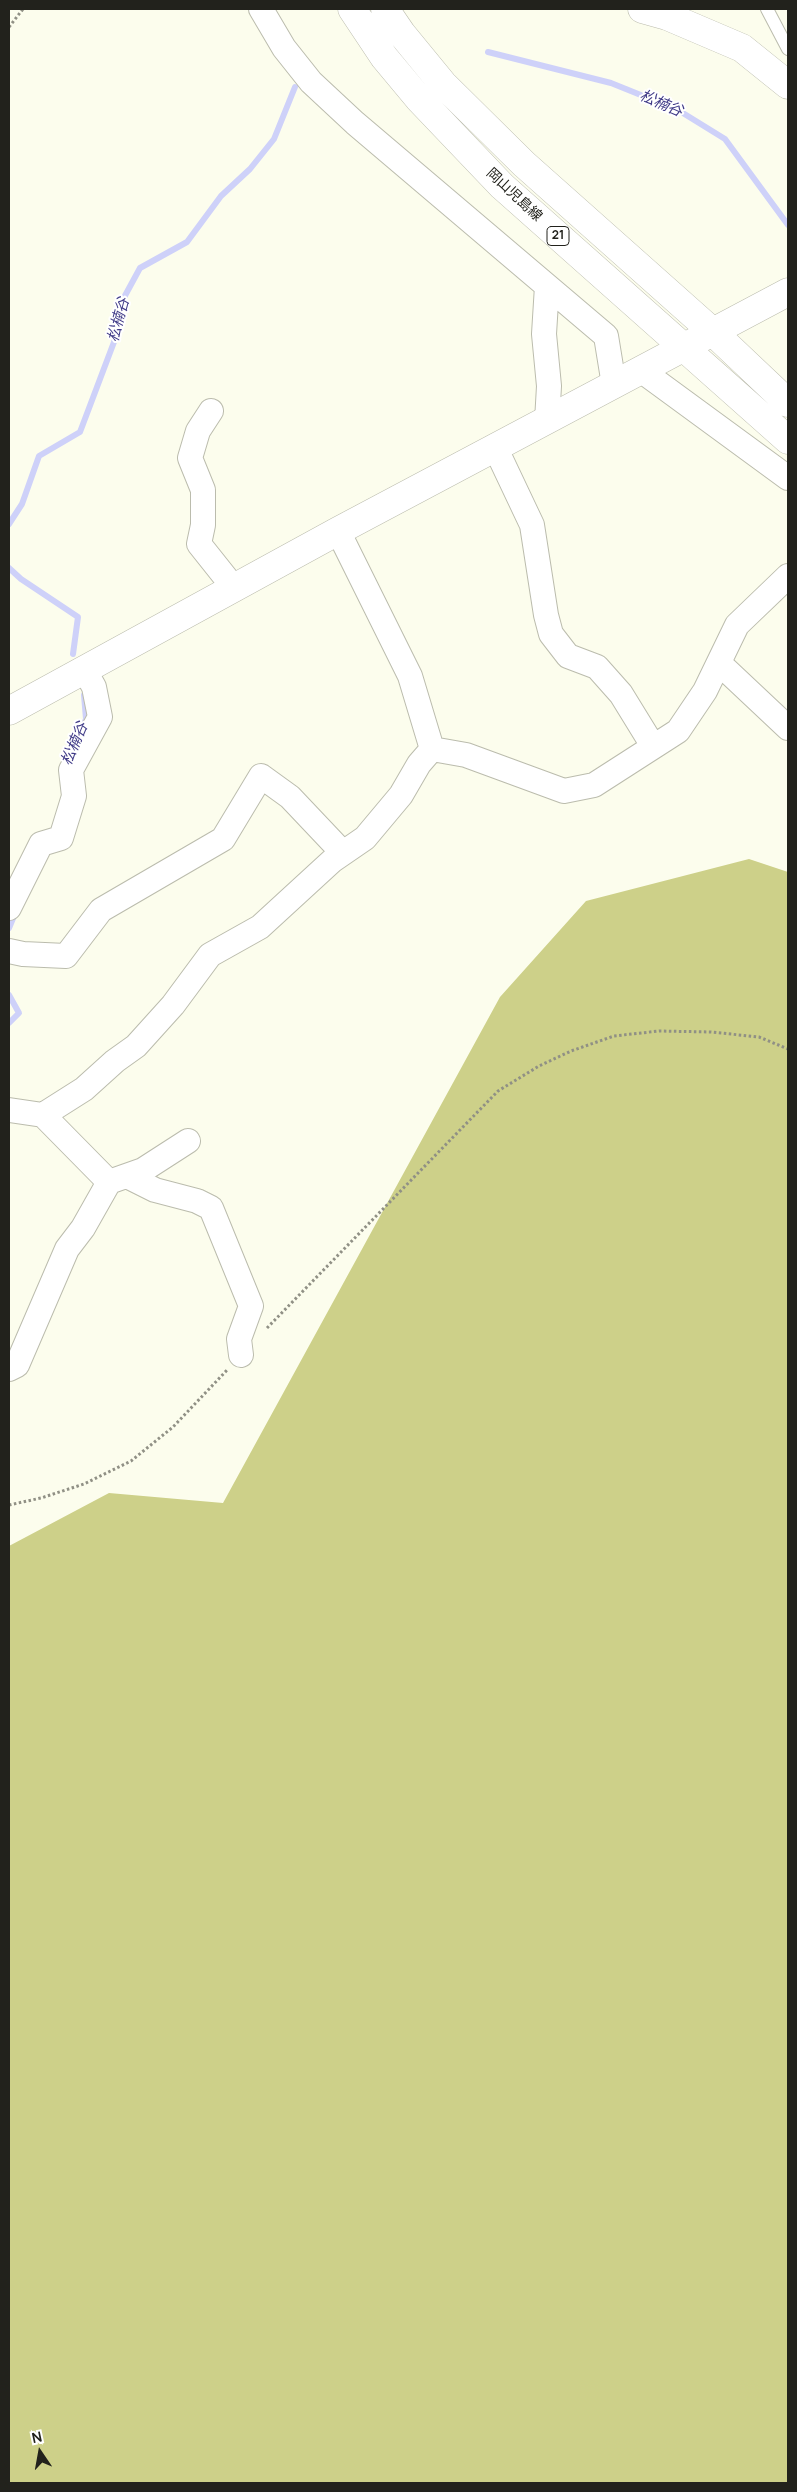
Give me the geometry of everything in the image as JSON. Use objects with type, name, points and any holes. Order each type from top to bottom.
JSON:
[{"type":"main road","name":"岡山児島線","points":[[352,9],[384,57],[419,99],[502,186],[684,349],[740,395],[788,440]]},
{"type":"main road","name":"21","points":[[385,9],[402,34],[443,84],[524,164],[714,333],[788,404]]},
{"type":"main road","points":[[642,9],[666,16],[742,48],[788,85]]},
{"type":"main road","points":[[9,711],[338,531],[496,449],[788,292]]},
{"type":"street","points":[[261,9],[284,48],[311,82],[356,123],[606,336],[614,385]]},
{"type":"street","points":[[546,421],[549,386],[544,334],[547,286]]},
{"type":"street","points":[[642,371],[788,478]]},
{"type":"street","points":[[211,411],[198,431],[190,458],[203,490],[203,525],[199,544],[234,588]]},
{"type":"street","points":[[496,449],[532,525],[546,615],[551,634],[568,656],[597,667],[621,694],[653,746]]},
{"type":"street","points":[[338,531],[410,676],[432,749]]},
{"type":"street","points":[[432,749],[466,755],[564,791],[594,785],[678,731],[705,691],[720,664],[736,625],[788,576]]},
{"type":"street","points":[[720,664],[788,728]]},
{"type":"street","points":[[9,908],[42,844],[61,838],[74,796],[71,770],[100,717],[94,687],[84,669]]},
{"type":"street","points":[[43,1115],[84,1089],[115,1061],[136,1046],[173,1005],[210,955],[260,927],[343,853],[365,838],[401,795],[420,764],[432,749]]},
{"type":"street","points":[[9,951],[23,954],[66,956],[101,910],[223,838],[261,776],[290,797],[343,853]]},
{"type":"street","points":[[9,1110],[43,1115],[118,1179],[197,1201],[211,1208],[251,1306],[239,1339],[241,1355]]},
{"type":"street","points":[[9,1369],[17,1365],[67,1249],[118,1179],[143,1170],[188,1141]]},
{"type":"lane","points":[[767,9],[788,49]]},
{"type":"path","points":[[9,27],[23,9]]},
{"type":"path","points":[[9,1505],[84,1484],[131,1461],[173,1427],[498,1091],[538,1066],[571,1050],[614,1036],[659,1031],[711,1032],[759,1037],[788,1049]]},
{"type":"green space","points":[[749,859],[788,872],[788,2483],[9,2483],[9,1546],[109,1493],[223,1503],[500,997],[586,901]]},
{"type":"waterway","name":"松楠谷","points":[[488,52],[611,83],[678,110],[725,139],[788,225]]},
{"type":"waterway","name":"松楠谷","points":[[9,524],[22,504],[39,456],[80,432],[114,342],[121,303],[140,268],[187,242],[221,196],[250,169],[274,139],[295,87]]},
{"type":"waterway","name":"松楠谷","points":[[9,568],[21,579],[78,617],[73,654]]},
{"type":"waterway","name":"松楠谷","points":[[84,695],[86,719],[84,724]]},
{"type":"waterway","name":"松楠谷","points":[[9,928],[16,911]]},
{"type":"waterway","name":"松楠谷","points":[[9,995],[19,1013],[9,1023]]}]
